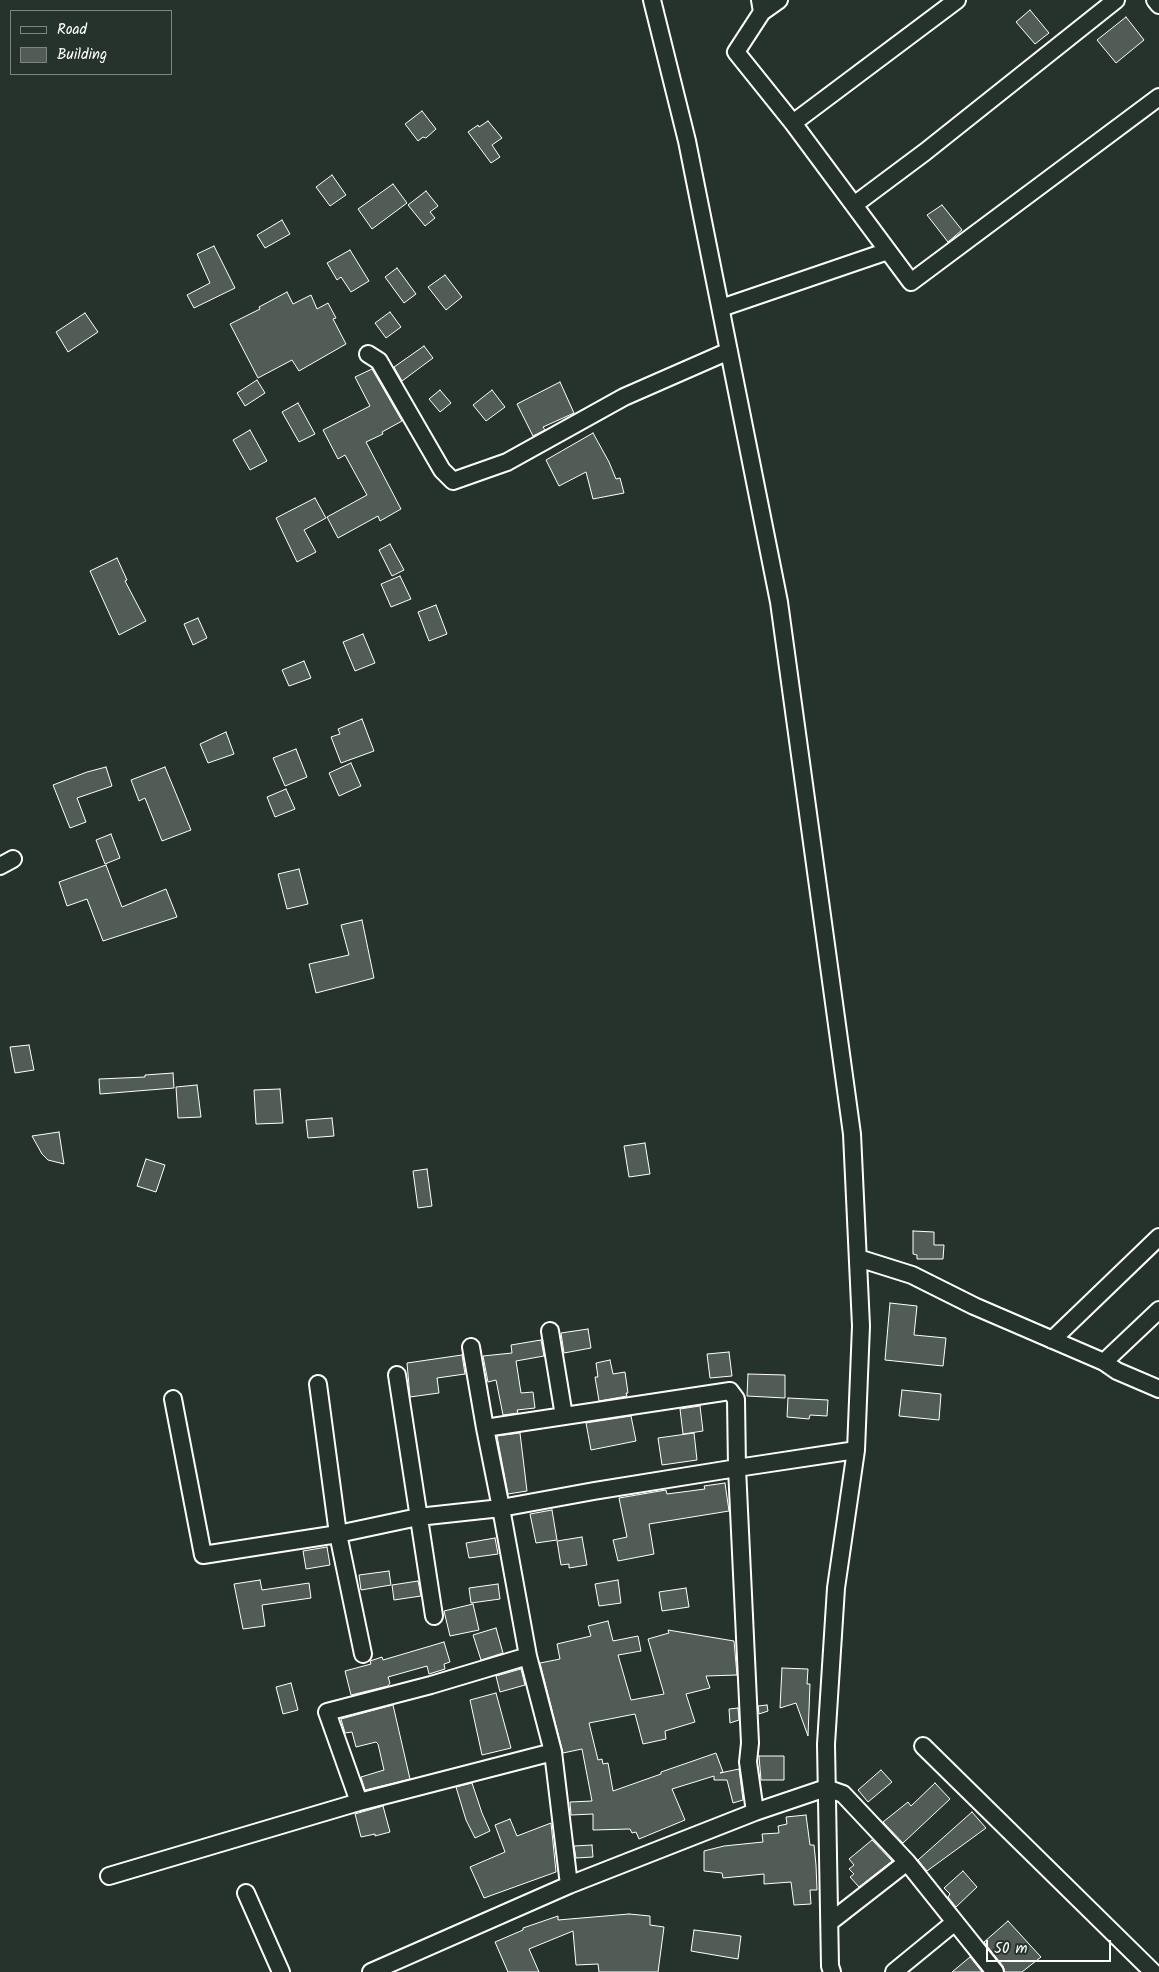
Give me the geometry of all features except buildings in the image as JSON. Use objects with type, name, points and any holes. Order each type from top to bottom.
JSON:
[{"type":"street","points":[[652,0],[688,141],[779,602],[852,1134],[860,1326],[856,1450],[836,1588],[826,1744],[830,1966],[832,1972]]},
{"type":"street","points":[[779,0],[761,6],[736,52],[793,123],[911,282],[1159,96]]},
{"type":"street","points":[[793,123],[957,0]]},
{"type":"street","points":[[854,205],[1116,0]]},
{"type":"street","points":[[1155,0],[1159,5]]},
{"type":"street","points":[[721,308],[888,251]]},
{"type":"street","points":[[368,354],[379,361],[442,470],[453,481],[507,462],[624,397],[729,351]]},
{"type":"street","points":[[1052,1340],[1159,1238]]},
{"type":"street","points":[[858,1258],[912,1275],[974,1306],[1104,1362],[1117,1371],[1159,1389]]},
{"type":"street","points":[[1104,1362],[1159,1310]]},
{"type":"street","points":[[550,1332],[564,1416]]},
{"type":"street","points":[[471,1347],[528,1656],[553,1752],[569,1885]]},
{"type":"street","points":[[397,1375],[434,1616]]},
{"type":"street","points":[[1143,1382],[1159,1376]]},
{"type":"street","points":[[318,1384],[338,1534],[363,1654]]},
{"type":"street","points":[[485,1428],[730,1391],[736,1399],[737,1468],[750,1743],[748,1762],[755,1812]]},
{"type":"street","points":[[173,1399],[204,1556],[338,1534],[418,1517],[501,1508],[856,1450]]},
{"type":"street","points":[[359,1802],[327,1712],[432,1685],[528,1656]]},
{"type":"street","points":[[923,1746],[1153,1972]]},
{"type":"street","points":[[109,1876],[359,1802],[553,1752]]},
{"type":"street","points":[[370,1972],[569,1885],[755,1812],[826,1788],[843,1794],[906,1862],[995,1972]]},
{"type":"street","points":[[830,1922],[906,1862]]},
{"type":"street","points":[[246,1893],[281,1972]]},
{"type":"street","points":[[894,1972],[955,1922]]}]
